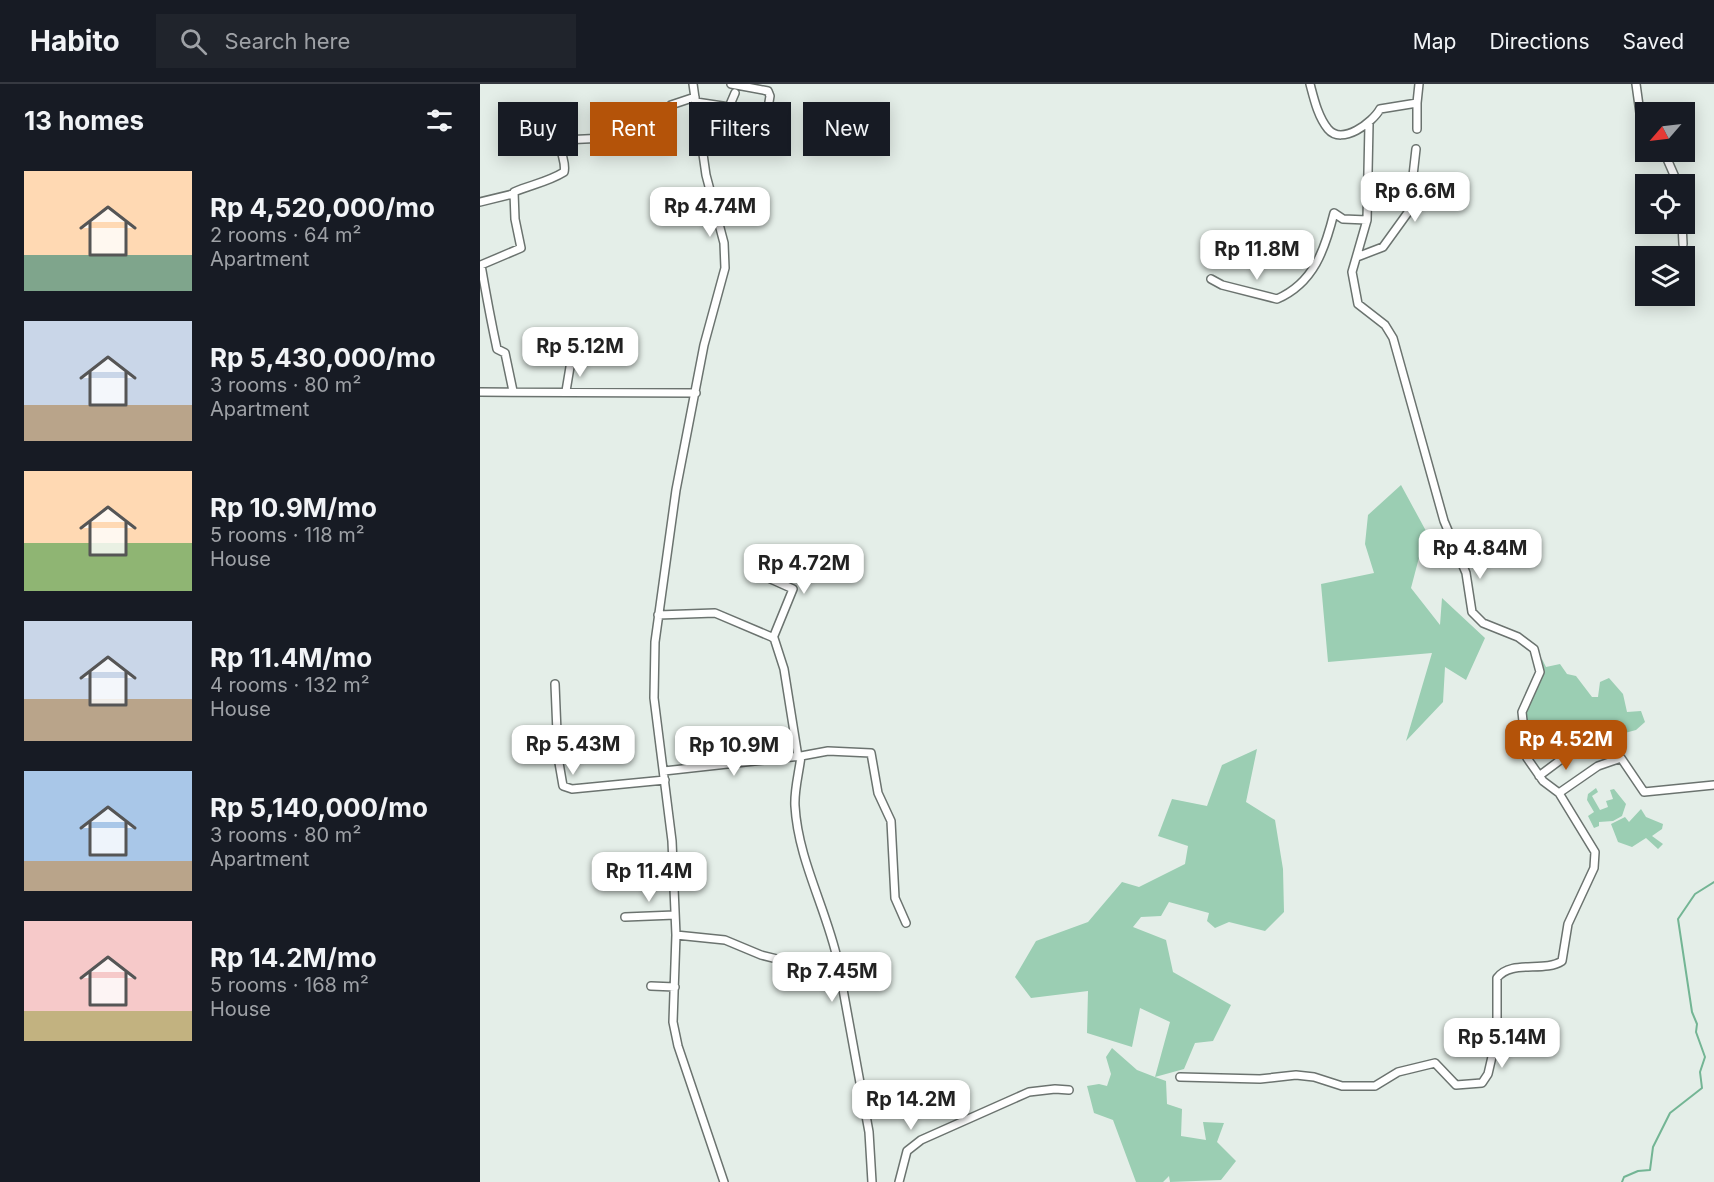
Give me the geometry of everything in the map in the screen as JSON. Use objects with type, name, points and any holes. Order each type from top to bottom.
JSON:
[{"type":"street","points":[[693,84],[706,174],[725,253],[725,268],[704,345],[676,490],[654,644],[654,698],[672,841],[676,935],[674,1022],[677,1043],[724,1182]]},
{"type":"street","points":[[731,84],[768,91],[769,102]]},
{"type":"street","points":[[1310,84],[1321,117],[1332,133],[1352,132],[1369,124],[1381,108],[1417,103]]},
{"type":"street","points":[[1417,129],[1419,84]]},
{"type":"street","points":[[1636,84],[1638,102]]},
{"type":"street","points":[[480,202],[529,189],[534,182],[564,172],[566,165],[560,146],[563,140],[606,138],[639,133],[652,126],[671,105],[695,100],[729,107],[735,93]]},
{"type":"street","points":[[1180,1077],[1260,1079],[1296,1075],[1342,1086],[1375,1086],[1398,1072],[1436,1064],[1456,1085],[1482,1083],[1488,1074],[1497,1035],[1497,978],[1505,971],[1549,966],[1562,961],[1568,924],[1594,868],[1595,857],[1592,846],[1559,793],[1539,776],[1527,758],[1522,723],[1524,704],[1538,678],[1538,657],[1534,649],[1518,637],[1483,623],[1469,605],[1466,573],[1444,521],[1393,338],[1385,325],[1358,304],[1352,272],[1367,220],[1369,124]]},
{"type":"street","points":[[1357,257],[1383,247],[1408,212],[1416,149]]},
{"type":"street","points":[[513,194],[521,248],[481,265],[486,302],[492,314],[497,349],[505,353],[513,391]]},
{"type":"street","points":[[1211,279],[1222,285],[1277,298],[1302,283],[1321,259],[1334,213],[1343,219],[1367,220]]},
{"type":"street","points":[[1682,234],[1683,244]]},
{"type":"street","points":[[566,391],[571,362]]},
{"type":"street","points":[[480,392],[696,393]]},
{"type":"street","points":[[764,576],[793,589],[773,638]]},
{"type":"street","points":[[658,615],[715,613],[773,638],[778,644],[800,756],[795,793],[796,816],[804,854],[837,962],[869,1132],[872,1182]]},
{"type":"street","points":[[555,684],[558,756],[563,786],[572,789],[665,780]]},
{"type":"street","points":[[1539,776],[1579,746]]},
{"type":"street","points":[[664,771],[828,751],[867,751],[871,753],[878,793],[891,821],[895,898],[906,923]]},
{"type":"street","points":[[1559,793],[1598,766],[1621,758],[1644,792],[1714,785]]},
{"type":"street","points":[[625,917],[675,915]]},
{"type":"street","points":[[676,935],[725,940],[761,955],[791,962],[837,962]]},
{"type":"street","points":[[651,986],[675,987]]},
{"type":"street","points":[[900,1181],[907,1151],[925,1137],[1029,1092],[1069,1090]]},
{"type":"green space","points":[[1401,485],[1426,531],[1411,588],[1440,625],[1442,598],[1485,638],[1466,680],[1445,667],[1443,702],[1406,741],[1432,653],[1328,662],[1321,584],[1374,573],[1365,544],[1368,515]]},
{"type":"green space","points":[[1542,659],[1546,667],[1560,664],[1567,674],[1576,676],[1592,697],[1598,697],[1600,682],[1609,678],[1623,694],[1627,712],[1641,711],[1645,722],[1636,730],[1621,734],[1623,744],[1601,751],[1579,746],[1561,751],[1550,744],[1555,729],[1528,746],[1524,709]]},
{"type":"green space","points":[[1257,749],[1246,802],[1275,820],[1283,869],[1284,912],[1265,931],[1229,922],[1215,928],[1207,921],[1209,913],[1169,902],[1161,916],[1141,917],[1133,927],[1166,940],[1173,972],[1231,1005],[1213,1041],[1195,1043],[1184,1069],[1155,1077],[1170,1022],[1140,1008],[1132,1047],[1087,1033],[1088,991],[1031,998],[1015,977],[1036,941],[1088,922],[1122,882],[1139,887],[1185,864],[1188,846],[1158,836],[1172,799],[1207,806],[1222,765]]},
{"type":"green space","points":[[1596,788],[1598,792],[1592,796],[1600,810],[1608,807],[1606,801],[1613,799],[1610,790],[1614,789],[1626,804],[1622,816],[1613,821],[1599,822],[1599,826],[1594,828],[1588,816],[1594,812],[1587,800],[1588,794]]},
{"type":"green space","points":[[1641,809],[1646,817],[1663,824],[1662,829],[1652,836],[1663,844],[1658,849],[1646,838],[1632,847],[1618,842],[1611,824],[1625,817],[1629,822]]},
{"type":"green space","points":[[1112,1048],[1137,1070],[1166,1081],[1167,1104],[1182,1109],[1181,1136],[1206,1140],[1203,1122],[1224,1123],[1217,1142],[1236,1161],[1221,1180],[1170,1182],[1169,1176],[1163,1182],[1136,1182],[1113,1120],[1094,1113],[1087,1086],[1099,1084],[1107,1086],[1111,1074],[1106,1057]]},
{"type":"waterway","points":[[1622,1182],[1624,1177],[1638,1171],[1650,1170],[1653,1147],[1670,1113],[1702,1088],[1700,1072],[1705,1057],[1692,1012],[1678,919],[1695,894],[1714,882]]}]
